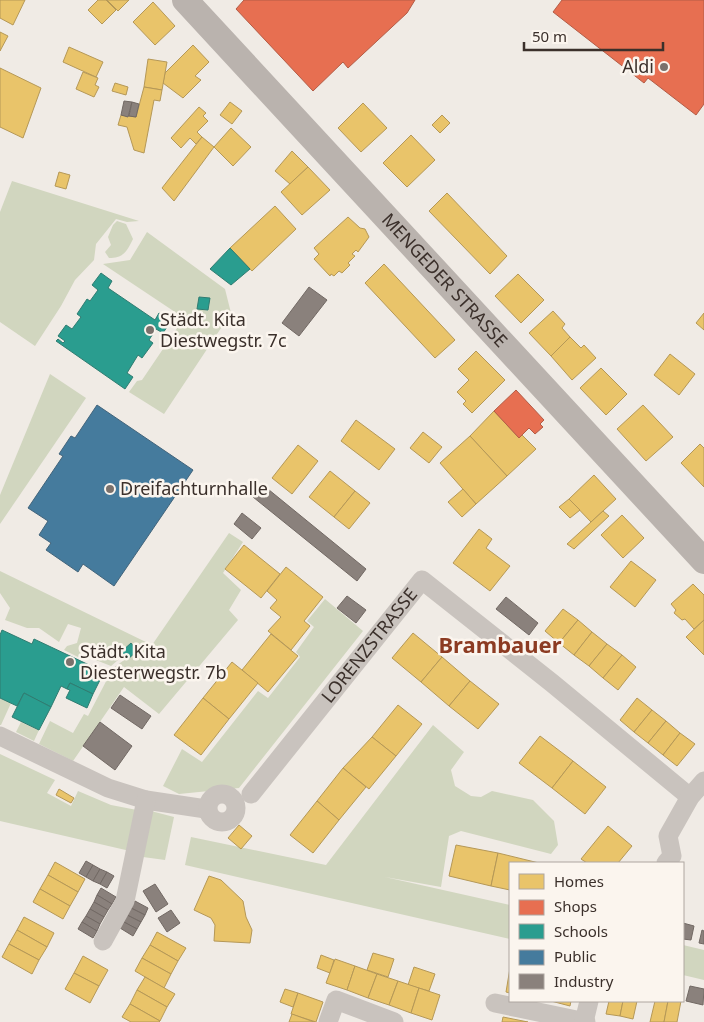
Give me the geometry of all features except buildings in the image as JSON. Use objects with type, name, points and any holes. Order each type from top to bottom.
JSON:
[{"type":"main road","name":"MENGEDER STRASSE","points":[[186,0],[704,560]]},
{"type":"street","name":"LORENZSTRASSE","points":[[251,794],[422,580],[552,683],[690,797]]},
{"type":"street","points":[[0,736],[108,788],[146,800],[206,809]]},
{"type":"street","points":[[667,862],[672,856],[668,836],[690,797],[704,781]]},
{"type":"street","points":[[102,942],[125,901],[146,800]]},
{"type":"street","points":[[328,1022],[336,1000],[394,1022]]},
{"type":"street","points":[[495,1003],[585,1022],[589,1002]]},
{"type":"green space","points":[[12,181],[139,221],[127,222],[116,219],[96,244],[94,260],[75,280],[61,306],[35,346],[0,322],[0,212]]},
{"type":"green space","points":[[117,221],[126,224],[133,239],[122,255],[109,258],[105,252],[111,245],[108,237],[113,225]]},
{"type":"green space","points":[[147,232],[225,289],[231,313],[164,414],[129,392],[137,381],[142,380],[184,318],[103,264],[130,260]]},
{"type":"green space","points":[[50,374],[86,398],[0,524],[0,495]]},
{"type":"green space","points":[[229,533],[243,542],[223,573],[241,590],[229,610],[238,620],[159,714],[124,687],[73,761],[39,744],[50,721],[73,733],[84,714],[88,716],[113,668],[137,651],[131,643],[121,652],[124,655],[111,666],[83,655],[78,657],[64,650],[67,646],[77,643],[81,628],[68,624],[59,642],[39,628],[27,628],[5,620],[10,608],[0,593],[0,571],[152,645]]},
{"type":"green space","points":[[325,599],[363,631],[239,788],[179,794],[163,786],[182,749],[202,762],[258,691],[268,698],[300,657],[296,652],[314,627],[307,621]]},
{"type":"green space","points":[[0,698],[11,703],[1,725],[0,725]]},
{"type":"green space","points":[[21,722],[39,730],[34,741],[16,732]]},
{"type":"green space","points":[[433,725],[464,752],[451,770],[455,786],[471,796],[481,797],[492,791],[533,800],[554,821],[558,845],[551,854],[461,831],[449,836],[441,887],[385,877],[509,905],[509,939],[185,865],[191,837],[326,865]]},
{"type":"green space","points":[[0,754],[55,780],[47,793],[71,806],[78,791],[111,805],[137,810],[130,851],[0,821]]},
{"type":"green space","points":[[151,811],[174,817],[165,860],[143,857]]},
{"type":"green space","points":[[684,945],[704,950],[704,980],[684,975]]},
{"type":"place","name":"Aldi","points":[[664,67]]},
{"type":"place","name":"Städt. Kita Diestwegstr. 7c","points":[[150,330]]},
{"type":"place","name":"Dreifachturnhalle","points":[[110,489]]},
{"type":"place","name":"Städt. Kita Diesterwegstr. 7b","points":[[70,662]]},
{"type":"district","name":"Brambauer","points":[[500,645]]}]
